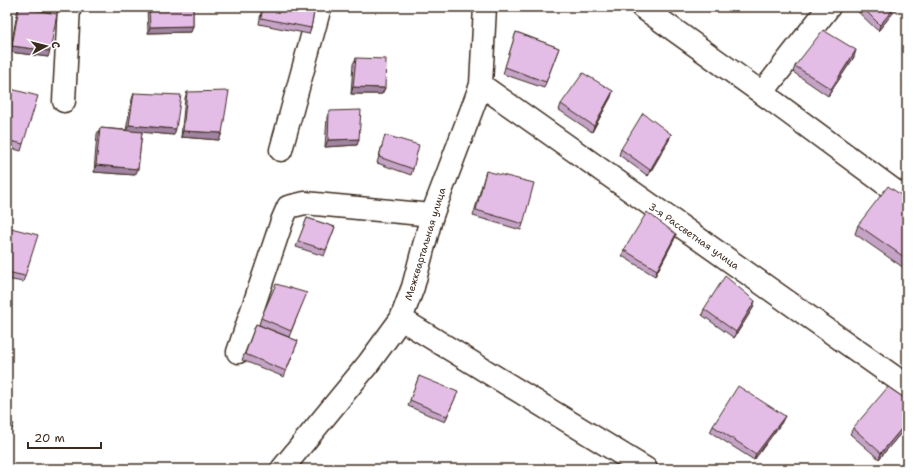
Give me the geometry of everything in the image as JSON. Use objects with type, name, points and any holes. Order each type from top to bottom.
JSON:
[{"type":"street","points":[[64,101],[69,7]]},
{"type":"street","points":[[281,150],[320,7]]},
{"type":"street","name":"Межквартальная улица","points":[[282,469],[368,364],[401,319],[413,287],[432,214],[481,85],[485,7]]},
{"type":"street","points":[[642,7],[907,200]]},
{"type":"street","points":[[762,93],[829,7]]},
{"type":"street","name":"3-я Рассветная улица","points":[[481,85],[907,386]]},
{"type":"street","points":[[238,352],[288,207],[305,203],[432,214]]},
{"type":"street","points":[[401,319],[646,469]]},
{"type":"building","points":[[19,7],[57,14],[50,51],[12,46]]},
{"type":"building","points":[[149,7],[193,7],[193,26],[150,27]]},
{"type":"building","points":[[263,7],[315,7],[311,28],[261,18]]},
{"type":"building","points":[[862,7],[895,7],[880,25]]},
{"type":"building","points":[[823,30],[856,50],[831,89],[795,66]]},
{"type":"building","points":[[516,32],[559,48],[546,82],[505,67]]},
{"type":"building","points":[[356,58],[386,59],[385,88],[353,87]]},
{"type":"building","points":[[583,73],[613,91],[594,126],[561,104]]},
{"type":"building","points":[[7,88],[38,96],[23,144],[7,140]]},
{"type":"building","points":[[229,91],[222,133],[183,131],[187,92]]},
{"type":"building","points":[[134,93],[181,95],[176,129],[129,125]]},
{"type":"building","points":[[361,110],[359,139],[328,140],[329,111]]},
{"type":"building","points":[[643,113],[671,134],[650,170],[621,149]]},
{"type":"building","points":[[100,128],[142,132],[138,169],[96,165]]},
{"type":"building","points":[[385,135],[419,145],[413,169],[379,157]]},
{"type":"building","points":[[486,171],[534,183],[523,224],[476,210]]},
{"type":"building","points":[[888,186],[907,199],[907,259],[858,225]]},
{"type":"building","points":[[647,212],[676,234],[657,270],[624,250]]},
{"type":"building","points":[[307,218],[335,227],[326,250],[298,241]]},
{"type":"building","points":[[7,227],[38,235],[25,276],[7,272]]},
{"type":"building","points":[[725,276],[755,301],[736,332],[704,309]]},
{"type":"building","points":[[276,284],[307,293],[291,331],[261,318]]},
{"type":"building","points":[[256,324],[298,341],[286,371],[245,354]]},
{"type":"building","points":[[419,376],[458,392],[447,416],[410,400]]},
{"type":"building","points":[[738,386],[785,416],[756,454],[713,426]]},
{"type":"building","points":[[888,387],[907,400],[907,422],[881,453],[853,428]]},
{"type":"building","points":[[7,422],[14,424],[7,440]]},
{"type":"building","points":[[224,466],[230,469],[223,469]]}]
